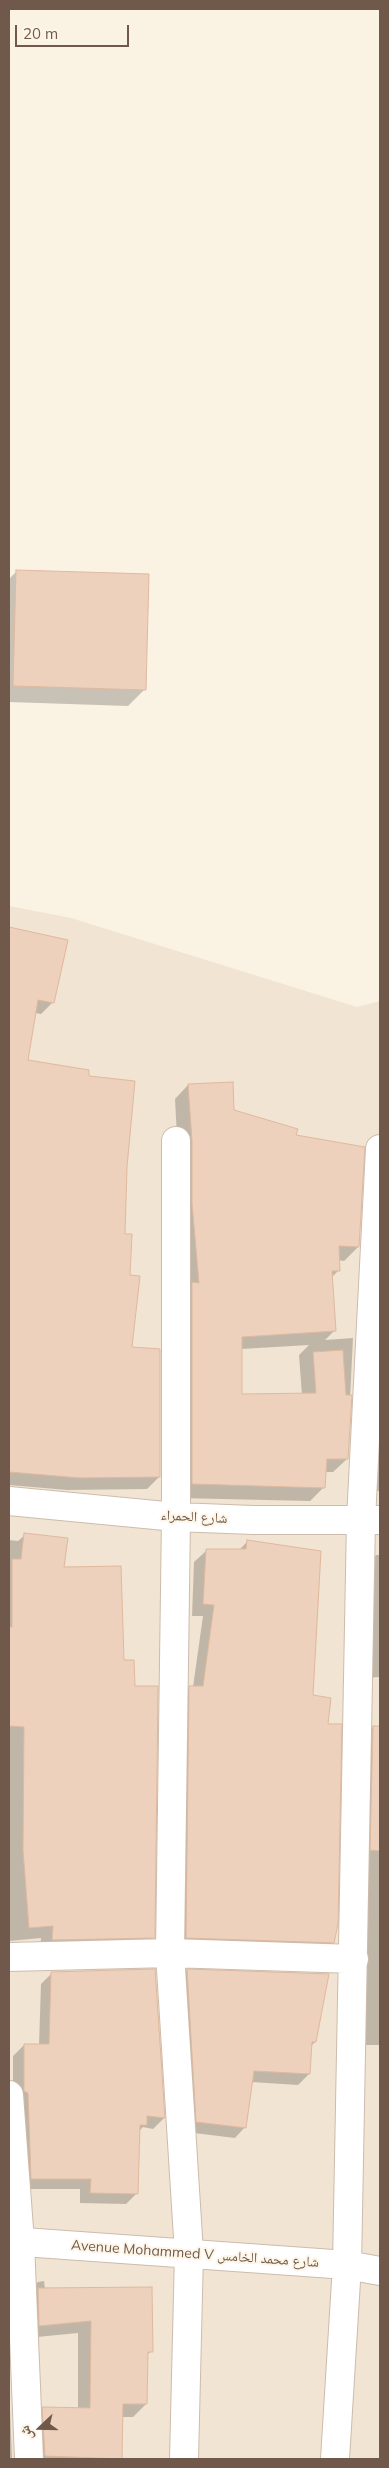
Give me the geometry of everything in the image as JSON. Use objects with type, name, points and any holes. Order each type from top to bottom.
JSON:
[{"type":"street","points":[[176,1141],[176,1517],[170,1954],[189,2253],[184,2459]]},
{"type":"street","points":[[335,2459],[347,2265],[354,1959],[371,1520],[380,1148]]},
{"type":"street","name":"شارع الحمراء","points":[[9,1501],[176,1517],[253,1520],[371,1520]]},
{"type":"street","points":[[9,1957],[170,1954],[354,1959]]},
{"type":"street","points":[[9,2094],[14,2242],[29,2459]]},
{"type":"street","name":"Avenue Mohammed V شارع محمد الخامس","points":[[14,2242],[347,2265],[380,2271]]},
{"type":"shaded area","points":[[9,906],[71,918],[357,1007],[380,1001],[380,2459],[9,2459]]},
{"type":"building","points":[[16,570],[149,574],[146,690],[13,686]]},
{"type":"building","points":[[9,927],[68,940],[54,1003],[38,1000],[28,1060],[89,1070],[89,1076],[135,1081],[127,1167],[125,1234],[132,1234],[130,1275],[140,1276],[132,1347],[160,1349],[160,1477],[80,1478],[9,1472]]},
{"type":"building","points":[[233,1082],[234,1110],[298,1129],[296,1135],[365,1147],[359,1247],[339,1246],[340,1271],[332,1271],[336,1331],[242,1337],[242,1394],[316,1393],[313,1352],[343,1350],[346,1395],[352,1395],[348,1459],[327,1459],[325,1488],[192,1484],[192,1282],[199,1283],[192,1203],[192,1141],[188,1084]]},
{"type":"building","points":[[24,1533],[68,1538],[64,1567],[121,1566],[124,1660],[134,1660],[135,1686],[158,1686],[155,1938],[52,1940],[53,1926],[29,1928],[23,1850],[24,1727],[9,1726],[9,1627],[12,1627],[12,1559],[21,1559]]},
{"type":"building","points":[[247,1540],[321,1551],[313,1695],[331,1698],[328,1724],[342,1724],[338,1924],[334,1943],[186,1938],[189,1686],[203,1686],[214,1605],[203,1604],[206,1549],[246,1549]]},
{"type":"building","points":[[373,1726],[380,1726],[380,1851],[370,1850]]},
{"type":"building","points":[[155,1969],[165,2118],[147,2116],[147,2125],[140,2125],[138,2194],[90,2193],[91,2179],[31,2179],[28,2093],[24,2091],[24,2044],[49,2044],[51,1972]]},
{"type":"building","points":[[187,1969],[329,1974],[316,2042],[312,2042],[310,2074],[254,2071],[246,2128],[196,2122]]},
{"type":"building","points":[[152,2287],[153,2352],[148,2352],[147,2404],[123,2404],[122,2459],[45,2456],[42,2407],[90,2408],[91,2321],[39,2326],[38,2288]]}]
